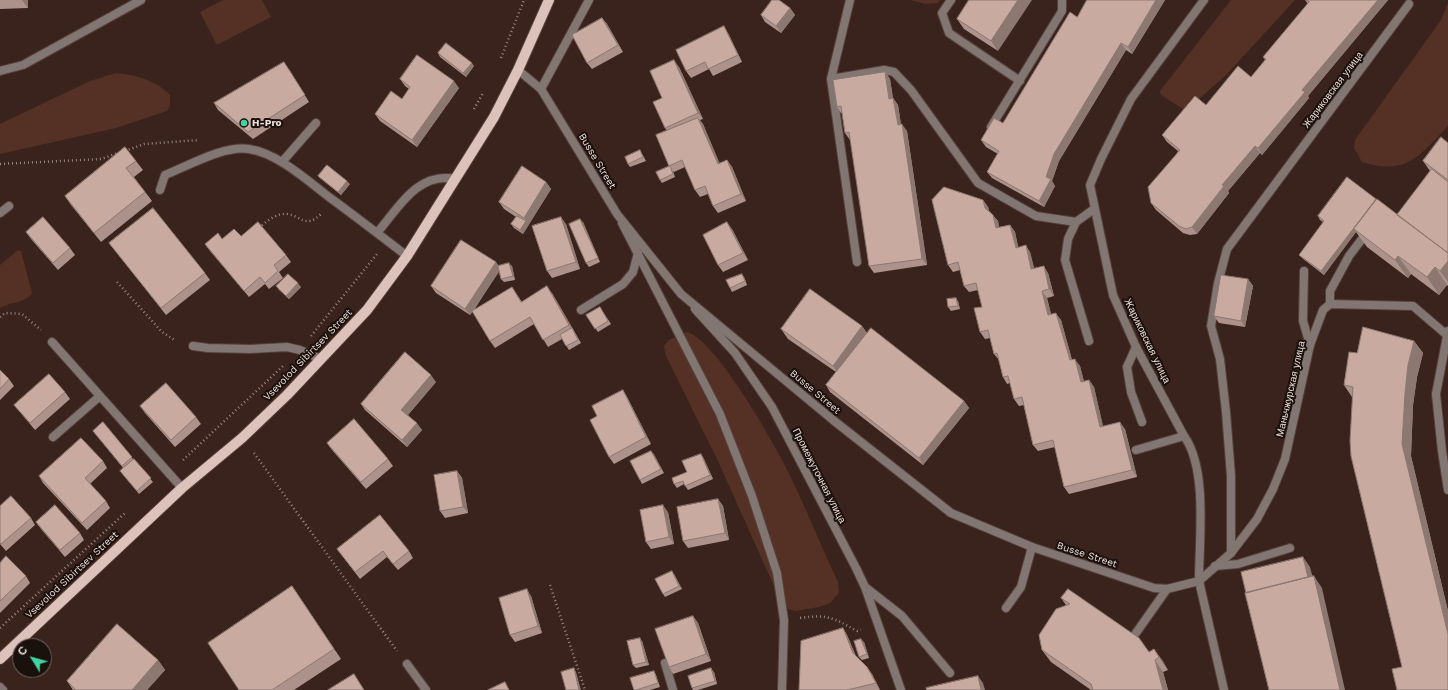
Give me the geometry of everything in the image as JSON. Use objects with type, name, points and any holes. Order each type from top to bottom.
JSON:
[{"type":"main road","name":"Vsevolod Sibirtsev Street","points":[[0,660],[182,488],[242,438],[321,360],[367,310],[407,256],[494,117],[518,70],[549,0]]},
{"type":"street","points":[[0,71],[23,65],[141,0]]},
{"type":"street","points":[[541,89],[589,0]]},
{"type":"street","points":[[850,0],[831,79],[857,262]]},
{"type":"street","points":[[951,0],[942,13],[949,33],[1020,81]]},
{"type":"street","points":[[986,136],[1062,11],[1062,0]]},
{"type":"street","name":"Жариковская улица","points":[[1204,0],[1131,99],[1101,159],[1090,186],[1113,295],[1136,347],[1192,448],[1200,478],[1199,581],[1224,690]]},
{"type":"street","name":"Жариковская улица","points":[[1231,553],[1231,476],[1226,412],[1220,359],[1211,326],[1218,283],[1228,249],[1409,4]]},
{"type":"street","name":"Busse Street","points":[[518,70],[541,89],[616,214],[681,294],[833,420],[951,512],[1032,547],[1154,588],[1166,589],[1199,581]]},
{"type":"street","points":[[831,79],[884,70],[894,72],[911,90],[978,183],[1036,216],[1076,222]]},
{"type":"street","points":[[282,162],[316,123]]},
{"type":"street","points":[[160,190],[165,175],[223,152],[248,148],[282,162],[407,256]]},
{"type":"street","points":[[377,233],[419,185],[434,178],[446,176],[456,179]]},
{"type":"street","points":[[0,213],[9,206]]},
{"type":"street","points":[[1089,341],[1065,260],[1068,239],[1076,222],[1094,209]]},
{"type":"street","points":[[616,214],[638,253],[720,414],[752,496],[777,573],[784,620],[782,690]]},
{"type":"street","points":[[1371,226],[1349,256],[1330,291],[1330,304],[1413,306],[1447,334],[1436,394],[1448,490]]},
{"type":"street","points":[[580,310],[623,284],[633,272],[638,253]]},
{"type":"street","points":[[1304,271],[1303,321],[1310,345]]},
{"type":"street","name":"Промежуточная улица","points":[[681,294],[735,353],[772,407],[865,587],[901,690]]},
{"type":"street","name":"Маньчжурская улица","points":[[1199,581],[1231,553],[1257,519],[1273,489],[1285,459],[1310,345],[1323,310],[1330,304]]},
{"type":"street","points":[[52,342],[182,488]]},
{"type":"street","points":[[193,346],[250,349],[287,347],[300,350],[321,360]]},
{"type":"street","points":[[1136,347],[1127,367],[1131,392],[1142,422]]},
{"type":"street","points":[[53,437],[100,396]]},
{"type":"street","points":[[1136,450],[1184,436]]},
{"type":"street","points":[[1006,608],[1021,587],[1032,547]]},
{"type":"street","points":[[1215,566],[1238,564],[1290,548]]},
{"type":"street","points":[[865,587],[902,616],[950,673]]},
{"type":"street","points":[[1136,633],[1166,589]]},
{"type":"street","points":[[665,663],[673,690]]},
{"type":"street","points":[[407,664],[426,690]]},
{"type":"street","points":[[0,687],[3,690]]},
{"type":"path","points":[[0,164],[101,159],[144,144],[203,140]]},
{"type":"path","points":[[258,228],[270,218],[288,214],[304,222],[310,222],[320,215],[333,200]]},
{"type":"path","points":[[117,282],[168,337],[193,346]]},
{"type":"path","points":[[0,317],[5,313],[22,314],[52,342]]},
{"type":"path","points":[[242,438],[407,664]]},
{"type":"path","points":[[550,585],[585,690]]},
{"type":"path","points":[[784,620],[817,616],[830,618],[836,619],[857,632]]},
{"type":"shaded area","points":[[223,0],[262,0],[271,17],[217,45],[200,12]]},
{"type":"shaded area","points":[[910,0],[940,0],[938,3],[925,4]]},
{"type":"shaded area","points":[[1231,0],[1295,0],[1227,74],[1188,109],[1183,109],[1161,95],[1160,91]]},
{"type":"shaded area","points":[[1448,3],[1448,126],[1420,154],[1401,165],[1377,166],[1362,162],[1354,148],[1355,140],[1441,20]]},
{"type":"shaded area","points":[[116,73],[145,79],[164,90],[170,95],[170,106],[167,111],[116,128],[0,154],[0,124],[90,81]]},
{"type":"shaded area","points":[[18,250],[21,251],[32,293],[22,301],[0,308],[0,265]]},
{"type":"shaded area","points":[[687,332],[698,338],[725,368],[753,410],[782,460],[838,582],[839,593],[830,603],[819,607],[796,611],[788,609],[777,593],[718,461],[666,356],[664,346],[669,340]]},
{"type":"building","points":[[772,0],[779,0],[790,8],[776,26],[761,15]]},
{"type":"building","points":[[969,0],[1018,0],[991,41],[957,19]]},
{"type":"building","points":[[1087,0],[1156,0],[1128,47],[1121,43],[1054,154],[1046,177],[1051,179],[1039,201],[987,172],[999,151],[981,140],[994,118],[1003,123],[1070,12],[1077,17]]},
{"type":"building","points":[[1306,0],[1378,0],[1302,90],[1305,92],[1258,148],[1255,146],[1222,185],[1224,186],[1192,227],[1186,229],[1179,226],[1151,203],[1148,187],[1180,150],[1162,135],[1195,96],[1206,105],[1238,66],[1251,77],[1266,59],[1263,57],[1309,2]]},
{"type":"building","points":[[602,18],[618,45],[587,63],[572,35]]},
{"type":"building","points":[[724,26],[738,55],[708,69],[705,62],[686,71],[676,50]]},
{"type":"building","points":[[446,43],[472,63],[463,73],[438,53]]},
{"type":"building","points":[[417,55],[454,81],[412,140],[375,114],[391,91],[402,99],[410,87],[400,79]]},
{"type":"building","points":[[674,60],[698,113],[665,128],[653,102],[662,98],[650,71]]},
{"type":"building","points":[[284,62],[305,95],[248,132],[214,103]]},
{"type":"building","points":[[885,72],[889,99],[893,98],[898,125],[902,124],[922,259],[869,266],[849,132],[845,133],[841,106],[837,107],[833,80]]},
{"type":"building","points":[[698,118],[718,164],[727,160],[741,194],[713,206],[705,186],[695,190],[682,160],[669,166],[656,135]]},
{"type":"building","points":[[1441,137],[1448,143],[1448,180],[1423,161]]},
{"type":"building","points":[[125,147],[136,161],[126,168],[145,192],[94,233],[65,196]]},
{"type":"building","points":[[640,150],[643,157],[628,164],[625,157]]},
{"type":"building","points":[[327,165],[347,181],[338,192],[318,176]]},
{"type":"building","points":[[522,166],[546,182],[524,218],[499,202]]},
{"type":"building","points":[[670,166],[673,174],[660,180],[656,172]]},
{"type":"building","points":[[1432,169],[1448,182],[1448,253],[1397,215]]},
{"type":"building","points":[[1347,177],[1376,199],[1321,271],[1299,255],[1324,221],[1318,216]]},
{"type":"building","points":[[944,187],[983,200],[985,208],[993,215],[996,228],[1010,225],[1016,248],[1026,245],[1031,269],[1044,266],[1049,289],[1042,291],[1048,315],[1056,313],[1070,360],[1075,359],[1081,382],[1089,380],[1100,427],[1120,422],[1132,470],[1064,487],[1053,440],[1033,445],[1022,397],[1014,399],[1008,376],[1003,377],[997,353],[994,354],[988,330],[980,332],[974,308],[982,307],[976,283],[964,286],[958,262],[948,265],[932,200]]},
{"type":"building","points":[[1377,199],[1448,253],[1448,261],[1440,271],[1435,267],[1427,277],[1398,256],[1395,260],[1354,229]]},
{"type":"building","points":[[153,208],[205,273],[161,308],[109,243]]},
{"type":"building","points":[[517,216],[526,221],[520,230],[511,224]]},
{"type":"building","points":[[43,217],[70,248],[53,263],[26,232]]},
{"type":"building","points":[[561,217],[576,262],[547,271],[532,226]]},
{"type":"building","points":[[580,219],[598,258],[586,263],[569,224]]},
{"type":"building","points":[[258,222],[286,255],[274,265],[278,271],[265,283],[260,277],[244,291],[205,244],[218,233],[222,239],[234,229],[241,236]]},
{"type":"building","points":[[727,222],[743,253],[718,265],[703,235]]},
{"type":"building","points":[[461,240],[496,262],[465,309],[431,286]]},
{"type":"building","points":[[509,263],[513,276],[501,279],[498,266]]},
{"type":"building","points":[[288,274],[298,283],[286,296],[276,286]]},
{"type":"building","points":[[742,274],[745,281],[730,288],[726,280]]},
{"type":"building","points":[[1221,275],[1248,279],[1241,321],[1214,316]]},
{"type":"building","points":[[547,286],[569,325],[543,340],[530,317],[490,341],[472,311],[512,287],[521,302]]},
{"type":"building","points":[[810,289],[862,326],[833,366],[781,329]]},
{"type":"building","points":[[956,298],[958,306],[948,307],[947,299]]},
{"type":"building","points":[[600,307],[608,321],[595,329],[586,315]]},
{"type":"building","points":[[1363,327],[1414,341],[1408,365],[1402,444],[1448,634],[1448,690],[1397,690],[1392,669],[1402,667],[1351,456],[1350,441],[1353,387],[1344,385],[1349,352],[1357,353]]},
{"type":"building","points":[[572,328],[578,340],[566,346],[560,335]]},
{"type":"building","points":[[871,328],[964,401],[919,458],[826,385]]},
{"type":"building","points":[[405,352],[431,375],[401,410],[417,423],[402,440],[361,404]]},
{"type":"building","points":[[0,370],[9,379],[0,389]]},
{"type":"building","points":[[49,374],[65,392],[30,423],[14,405]]},
{"type":"building","points":[[166,383],[196,417],[171,440],[140,406]]},
{"type":"building","points":[[623,390],[646,437],[609,457],[590,420],[597,416],[592,406]]},
{"type":"building","points":[[354,419],[388,459],[361,482],[327,443]]},
{"type":"building","points":[[103,422],[132,457],[122,466],[93,431]]},
{"type":"building","points":[[81,438],[103,461],[85,478],[106,501],[82,523],[39,476]]},
{"type":"building","points":[[651,451],[661,469],[640,480],[630,461]]},
{"type":"building","points":[[701,454],[710,475],[685,486],[683,481],[674,484],[672,478],[687,472],[682,461]]},
{"type":"building","points":[[134,459],[151,478],[137,491],[120,471]]},
{"type":"building","points":[[457,471],[463,507],[440,511],[434,475]]},
{"type":"building","points":[[11,496],[31,518],[1,544],[0,506]]},
{"type":"building","points":[[718,499],[725,533],[683,541],[677,507]]},
{"type":"building","points":[[55,505],[80,533],[60,550],[36,522]]},
{"type":"building","points":[[663,505],[669,537],[646,542],[640,510]]},
{"type":"building","points":[[380,515],[409,551],[393,564],[383,551],[355,572],[337,549]]},
{"type":"building","points":[[6,556],[26,576],[0,601],[0,563]]},
{"type":"building","points":[[1303,557],[1308,577],[1246,593],[1241,572]]},
{"type":"building","points":[[672,571],[679,586],[663,594],[655,579]]},
{"type":"building","points":[[1314,576],[1340,690],[1269,690],[1245,593]]},
{"type":"building","points":[[292,586],[334,649],[272,690],[239,690],[208,643]]},
{"type":"building","points":[[527,589],[538,626],[510,635],[499,598]]},
{"type":"building","points":[[1068,589],[1139,638],[1149,652],[1154,649],[1159,657],[1155,660],[1163,690],[1093,690],[1091,684],[1042,650],[1039,635],[1056,609],[1070,604],[1061,598]]},
{"type":"building","points":[[693,616],[706,654],[669,667],[655,629]]},
{"type":"building","points":[[117,624],[158,660],[132,690],[76,690],[67,681]]},
{"type":"building","points":[[843,628],[853,653],[867,667],[876,683],[847,690],[799,690],[801,641]]},
{"type":"building","points":[[640,638],[646,662],[633,665],[627,641]]},
{"type":"building","points":[[861,639],[867,654],[859,657],[854,641]]},
{"type":"building","points":[[574,668],[579,690],[566,690],[561,672]]},
{"type":"building","points":[[711,668],[715,681],[692,688],[688,676]]},
{"type":"building","points":[[654,671],[658,683],[634,690],[630,678]]},
{"type":"building","points":[[354,674],[364,690],[328,690]]},
{"type":"building","points":[[978,676],[981,690],[927,690],[926,688]]},
{"type":"building","points":[[505,682],[509,690],[488,690]]},
{"type":"place","name":"H-Pro","points":[[244,123]]}]
